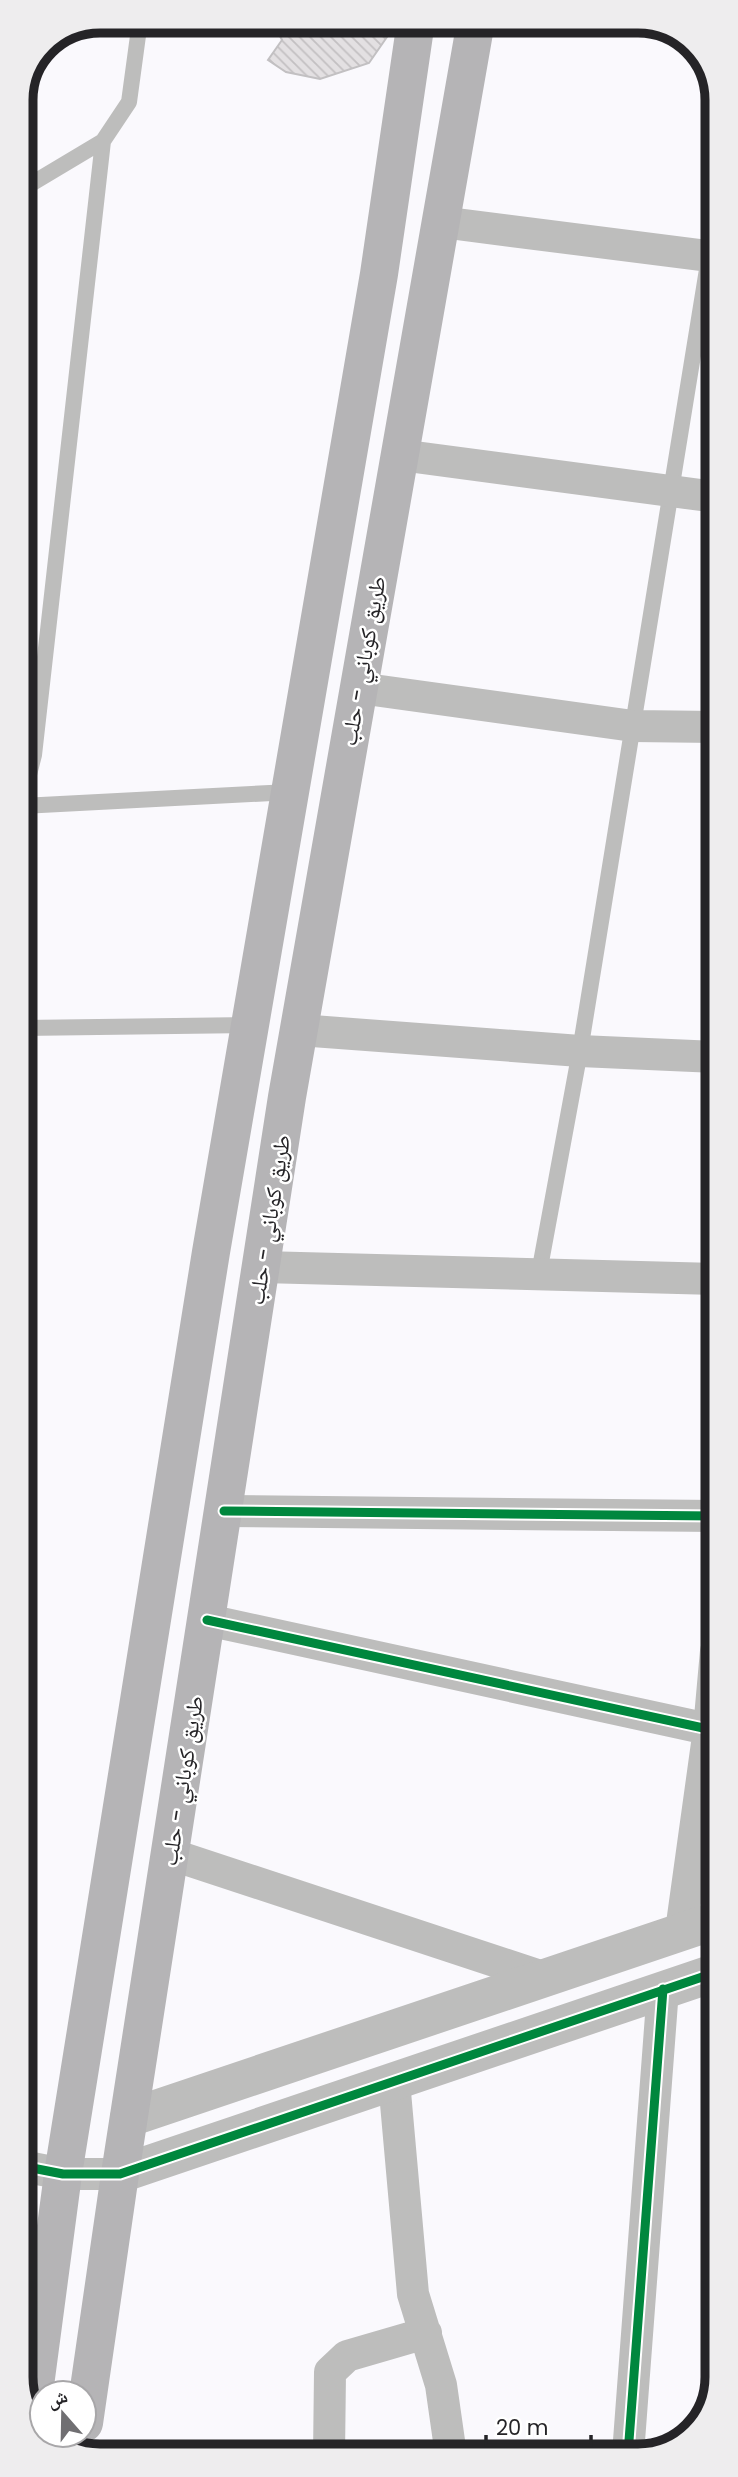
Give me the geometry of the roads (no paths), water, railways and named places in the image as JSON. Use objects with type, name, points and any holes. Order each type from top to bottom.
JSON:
[{"type":"main road","points":[[36,2379],[63,2174],[239,1091],[379,274],[414,33]]},
{"type":"main road","name":"طريق كوباني - حلب","points":[[90,2379],[287,1097],[474,33]]},
{"type":"main road","points":[[239,1091],[287,1097]]},
{"type":"street","points":[[441,222],[705,256]]},
{"type":"street","points":[[400,455],[705,496]]},
{"type":"street","points":[[359,688],[633,726],[705,727]]},
{"type":"street","points":[[299,1030],[580,1051],[705,1057]]},
{"type":"street","points":[[261,1267],[705,1279]]},
{"type":"street","points":[[224,1511],[705,1516]]},
{"type":"street","points":[[207,1620],[705,1728]]},
{"type":"street","points":[[129,2118],[699,1925],[705,1841]]},
{"type":"street","points":[[170,1854],[543,1977]]},
{"type":"street","points":[[33,2168],[63,2174],[120,2174],[705,1976]]},
{"type":"street","points":[[629,2444],[663,1989]]},
{"type":"street","points":[[394,2081],[413,2294],[441,2385],[449,2444]]},
{"type":"street","points":[[328,2444],[330,2372],[347,2356],[426,2333]]},
{"type":"lane","points":[[33,183],[103,141],[129,102],[138,33]]},
{"type":"lane","points":[[33,759],[103,141]]},
{"type":"lane","points":[[538,1273],[580,1051],[671,491],[705,302]]},
{"type":"lane","points":[[33,804],[290,792]]},
{"type":"lane","points":[[33,1028],[251,1025]]}]
